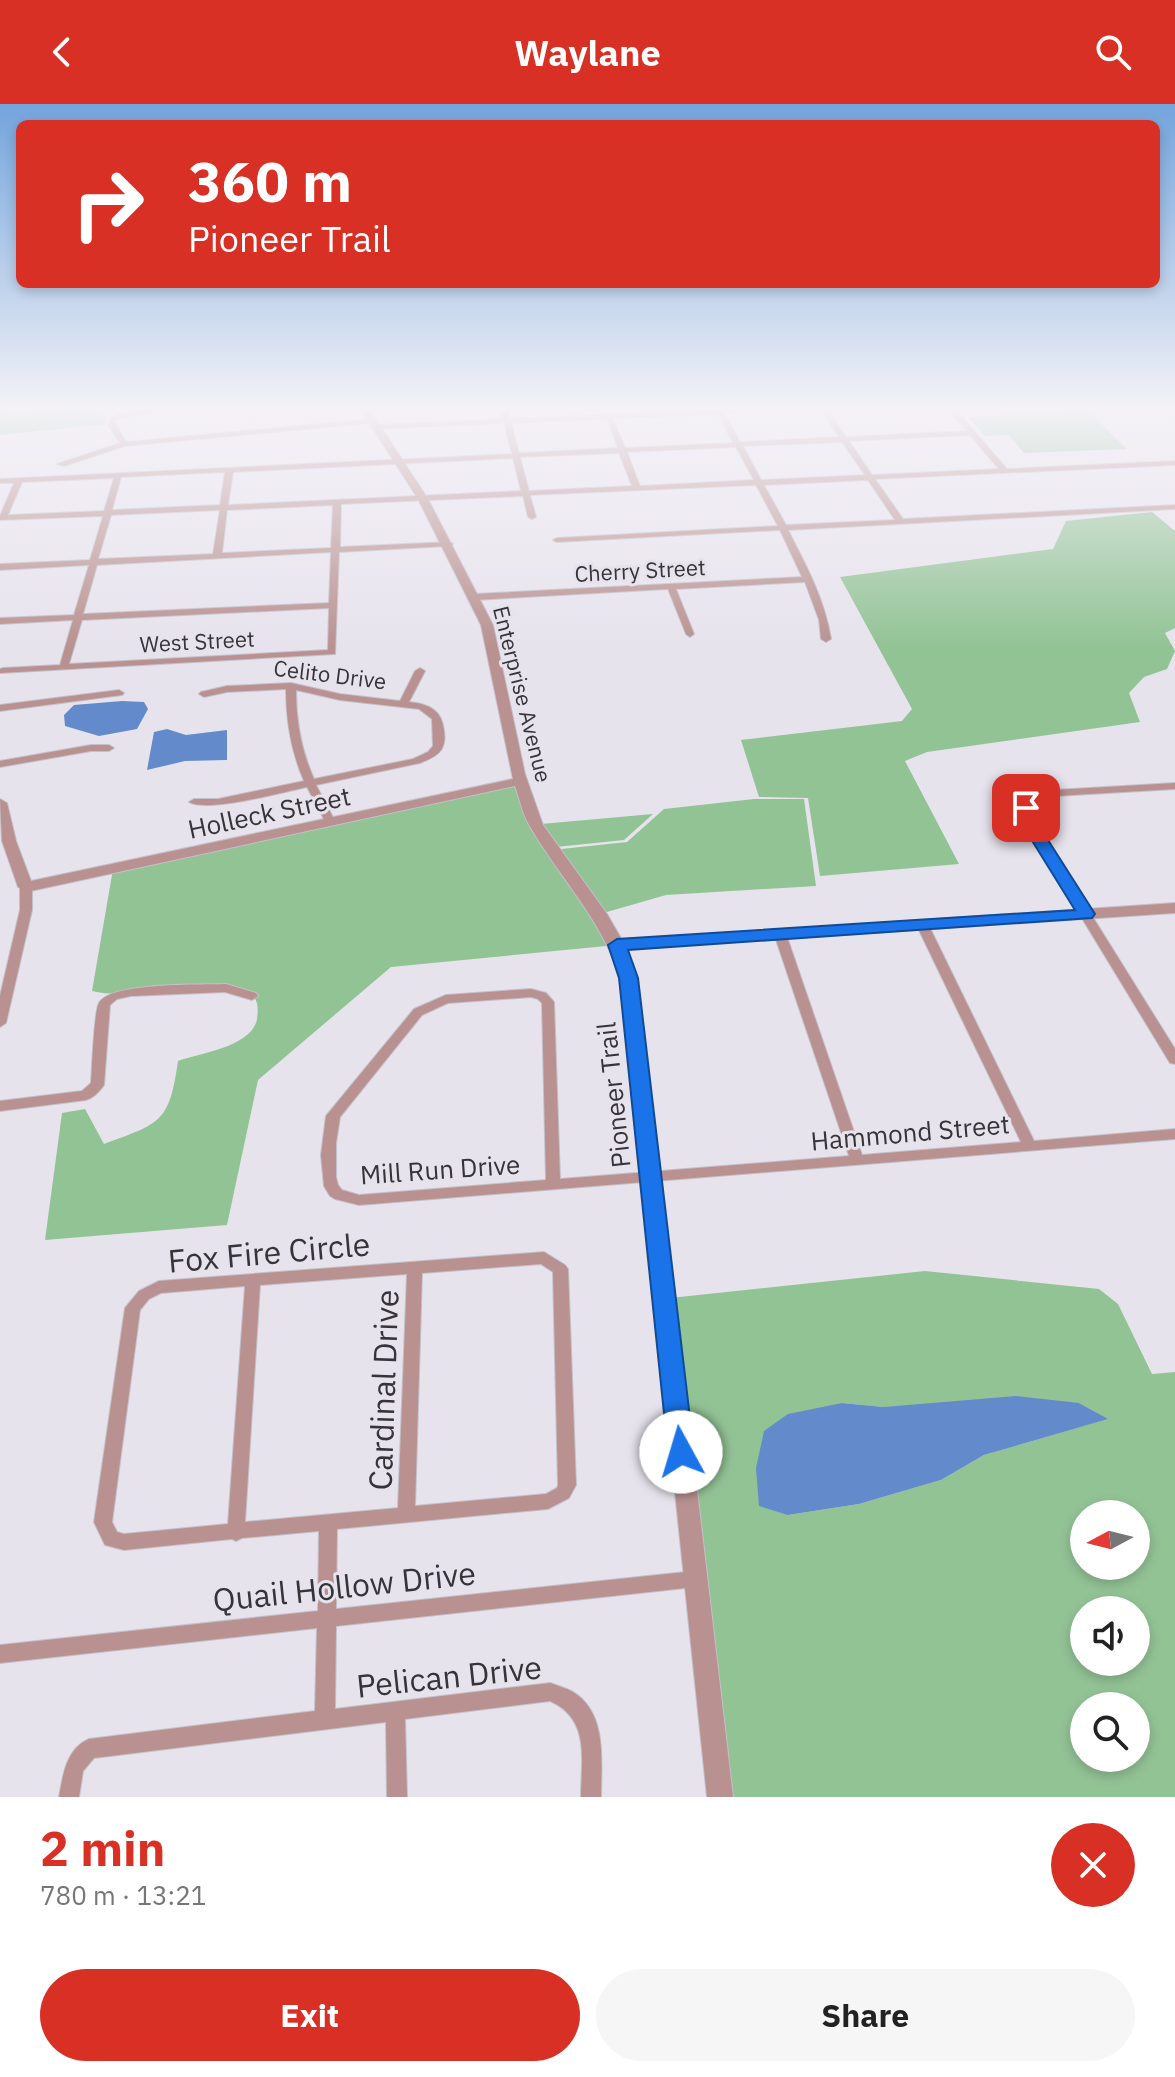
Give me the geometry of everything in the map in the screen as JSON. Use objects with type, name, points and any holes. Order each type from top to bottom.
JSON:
[{"type":"street","points":[[15,489],[2,518],[637,489]]},
{"type":"street","points":[[64,666],[114,489]]},
{"type":"street","points":[[217,556],[226,489]]},
{"type":"street","name":"Enterprise Avenue","points":[[416,489],[449,544],[487,625],[521,781],[536,825],[591,902],[617,945]]},
{"type":"street","points":[[525,489],[532,517]]},
{"type":"street","points":[[761,489],[808,579],[827,629],[826,639]]},
{"type":"street","points":[[878,489],[901,522]]},
{"type":"street","points":[[0,621],[333,605],[338,550],[337,502]]},
{"type":"street","points":[[557,540],[1175,507]]},
{"type":"street","points":[[0,567],[449,544]]},
{"type":"street","name":"Cherry Street","points":[[474,597],[808,579]]},
{"type":"street","points":[[671,586],[690,634]]},
{"type":"street","name":"West Street","points":[[3,671],[332,652],[333,605]]},
{"type":"street","points":[[194,802],[218,802],[309,784],[416,761],[435,752],[441,742],[437,718],[422,706],[404,703],[420,671]]},
{"type":"street","points":[[291,686],[292,731],[297,755],[331,823]]},
{"type":"street","name":"Celito Drive","points":[[204,694],[227,689],[291,686],[340,697],[404,703]]},
{"type":"street","points":[[0,708],[119,693]]},
{"type":"street","points":[[0,764],[91,748],[109,748]]},
{"type":"street","name":"Holleck Street","points":[[26,887],[521,781]]},
{"type":"street","points":[[1175,786],[1054,793],[1030,803],[1026,818],[1175,1060]]},
{"type":"street","points":[[0,803],[5,842],[26,887],[26,910],[0,1023]]},
{"type":"street","points":[[617,945],[1175,908]]},
{"type":"street","points":[[922,924],[1030,1146]]},
{"type":"street","points":[[780,934],[857,1160]]},
{"type":"street","name":"Pioneer Trail","points":[[617,945],[629,978],[720,1797]]},
{"type":"street","points":[[0,1106],[86,1095],[97,1085],[104,1004],[113,996],[131,992],[226,988],[252,996]]},
{"type":"street","name":"Mill Run Drive","points":[[553,1185],[548,1002],[542,996],[531,993],[446,999],[418,1012],[333,1116],[328,1179],[334,1191],[347,1199],[553,1185],[650,1177]]},
{"type":"street","name":"Hammond Street","points":[[650,1177],[1175,1134]]},
{"type":"street","name":"Fox Fire Circle","points":[[544,1258],[560,1269],[567,1485],[563,1493],[548,1501],[236,1533],[124,1542],[111,1539],[103,1522],[133,1308],[144,1295],[159,1287],[253,1281],[544,1258]]},
{"type":"street","name":"Cardinal Drive","points":[[406,1515],[415,1267]]},
{"type":"street","points":[[236,1533],[253,1281]]},
{"type":"street","name":"Pelican Drive","points":[[325,1719],[328,1523]]},
{"type":"street","name":"Quail Hollow Drive","points":[[0,1654],[695,1579]]},
{"type":"street","name":"Pelican Drive","points":[[69,1797],[74,1767],[89,1749],[550,1692],[568,1698],[580,1708],[590,1728],[591,1797]]},
{"type":"street","points":[[395,1712],[397,1797]]},
{"type":"green space","points":[[1152,512],[1175,531],[1175,628],[1165,633],[1175,651],[1167,669],[1144,677],[1129,693],[1140,722],[927,752],[905,761],[959,864],[820,876],[808,798],[759,797],[741,740],[902,721],[912,709],[840,577],[1053,549],[1066,521]]},
{"type":"green space","points":[[521,781],[552,850],[627,842],[664,809],[754,799],[804,799],[816,886],[666,895],[600,914],[617,945],[391,967],[258,1080],[227,1225],[45,1240],[62,1113],[85,1109],[104,1144],[138,1131],[159,1118],[166,1109],[178,1061],[236,1042],[253,1029],[257,1019],[256,1000],[238,990],[220,988],[130,994],[92,991],[113,869]]},
{"type":"green space","points":[[653,814],[624,840],[556,847],[541,824]]},
{"type":"green space","points":[[925,1271],[1099,1289],[1118,1304],[1152,1374],[1175,1372],[1175,1797],[731,1797],[670,1298]],"holes":[[[842,1403],[884,1407],[1079,1403],[1107,1419],[984,1455],[941,1480],[859,1504],[788,1515]]]},
{"type":"water","points":[[144,702],[148,709],[137,729],[99,736],[65,726],[64,715],[74,705]]},
{"type":"water","points":[[167,729],[186,735],[227,730],[227,760],[185,761],[147,770],[154,732]]},
{"type":"water","points":[[1016,1396],[1079,1403],[1108,1419],[984,1455],[941,1480],[859,1504],[788,1515],[759,1506],[756,1468],[764,1431],[788,1414],[842,1403],[884,1407]]},
{"type":"route","points":[[681,1452],[629,978],[617,945],[1086,914],[1026,818],[1026,808]]}]
